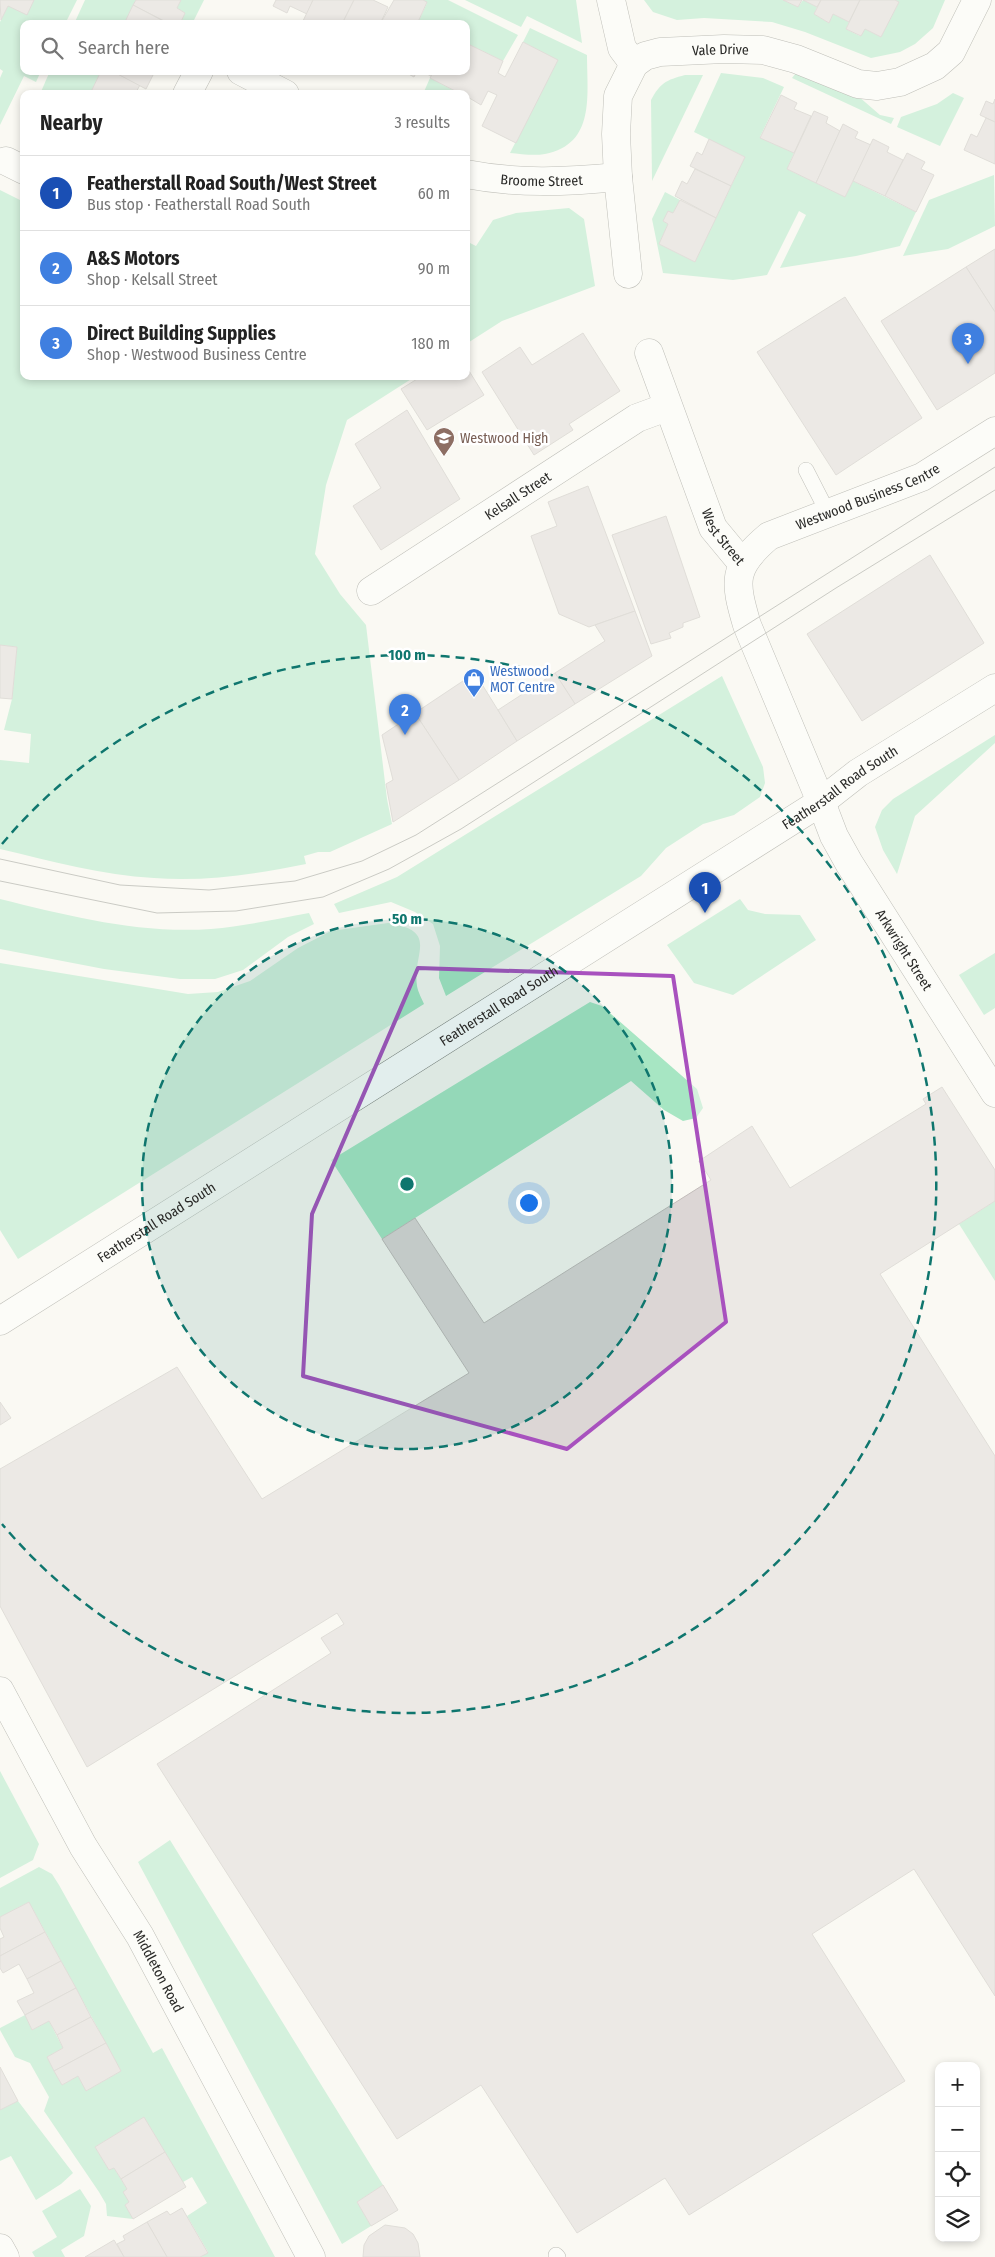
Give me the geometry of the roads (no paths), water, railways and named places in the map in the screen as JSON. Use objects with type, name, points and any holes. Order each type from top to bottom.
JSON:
[{"type":"street","points":[[611,0],[622,48],[634,64],[618,96],[616,134],[618,177],[628,274]]},
{"type":"street","name":"Vale Drive","points":[[634,64],[645,56],[660,52],[724,49],[763,50],[796,59],[858,84],[877,86],[900,82],[936,66],[951,52],[977,0]]},
{"type":"street","points":[[189,90],[197,75]]},
{"type":"street","points":[[249,75],[278,90]]},
{"type":"street","name":"Broome Street","points":[[470,175],[510,181],[543,182],[618,177]]},
{"type":"street","name":"West Street","points":[[649,353],[667,407],[713,528],[742,563],[737,581],[747,625],[821,802]]},
{"type":"street","name":"Kelsall Street","points":[[371,591],[637,418],[667,407]]},
{"type":"street","name":"Westwood Business Centre","points":[[742,563],[754,548],[769,536],[922,477],[995,430]]},
{"type":"street","name":"Featherstall Road South","points":[[0,1321],[821,802],[858,773],[995,688]]},
{"type":"street","name":"Arkwright Street","points":[[821,802],[834,836],[848,863],[995,1093]]},
{"type":"street","name":"Middleton Road","points":[[0,1691],[84,1846],[140,1936],[311,2257]]},
{"type":"street","points":[[0,2248],[4,2257]]},
{"type":"lane","points":[[806,470],[828,513]]},
{"type":"tram line","points":[[0,859],[120,885],[209,890],[295,881],[362,861],[416,835],[995,467]]},
{"type":"tram line","points":[[0,881],[157,913],[236,911],[323,897],[389,869],[461,829],[836,588],[995,490]]},
{"type":"place","name":"Direct Building Supplies","points":[[968,364]]},
{"type":"place","name":"Westwood High","points":[[444,457]]},
{"type":"place","name":"Westwood MOT Centre","points":[[474,698]]},
{"type":"place","name":"A&S Motors","points":[[405,735]]},
{"type":"place","name":"Featherstall Road South/West Street","points":[[705,913]]}]
